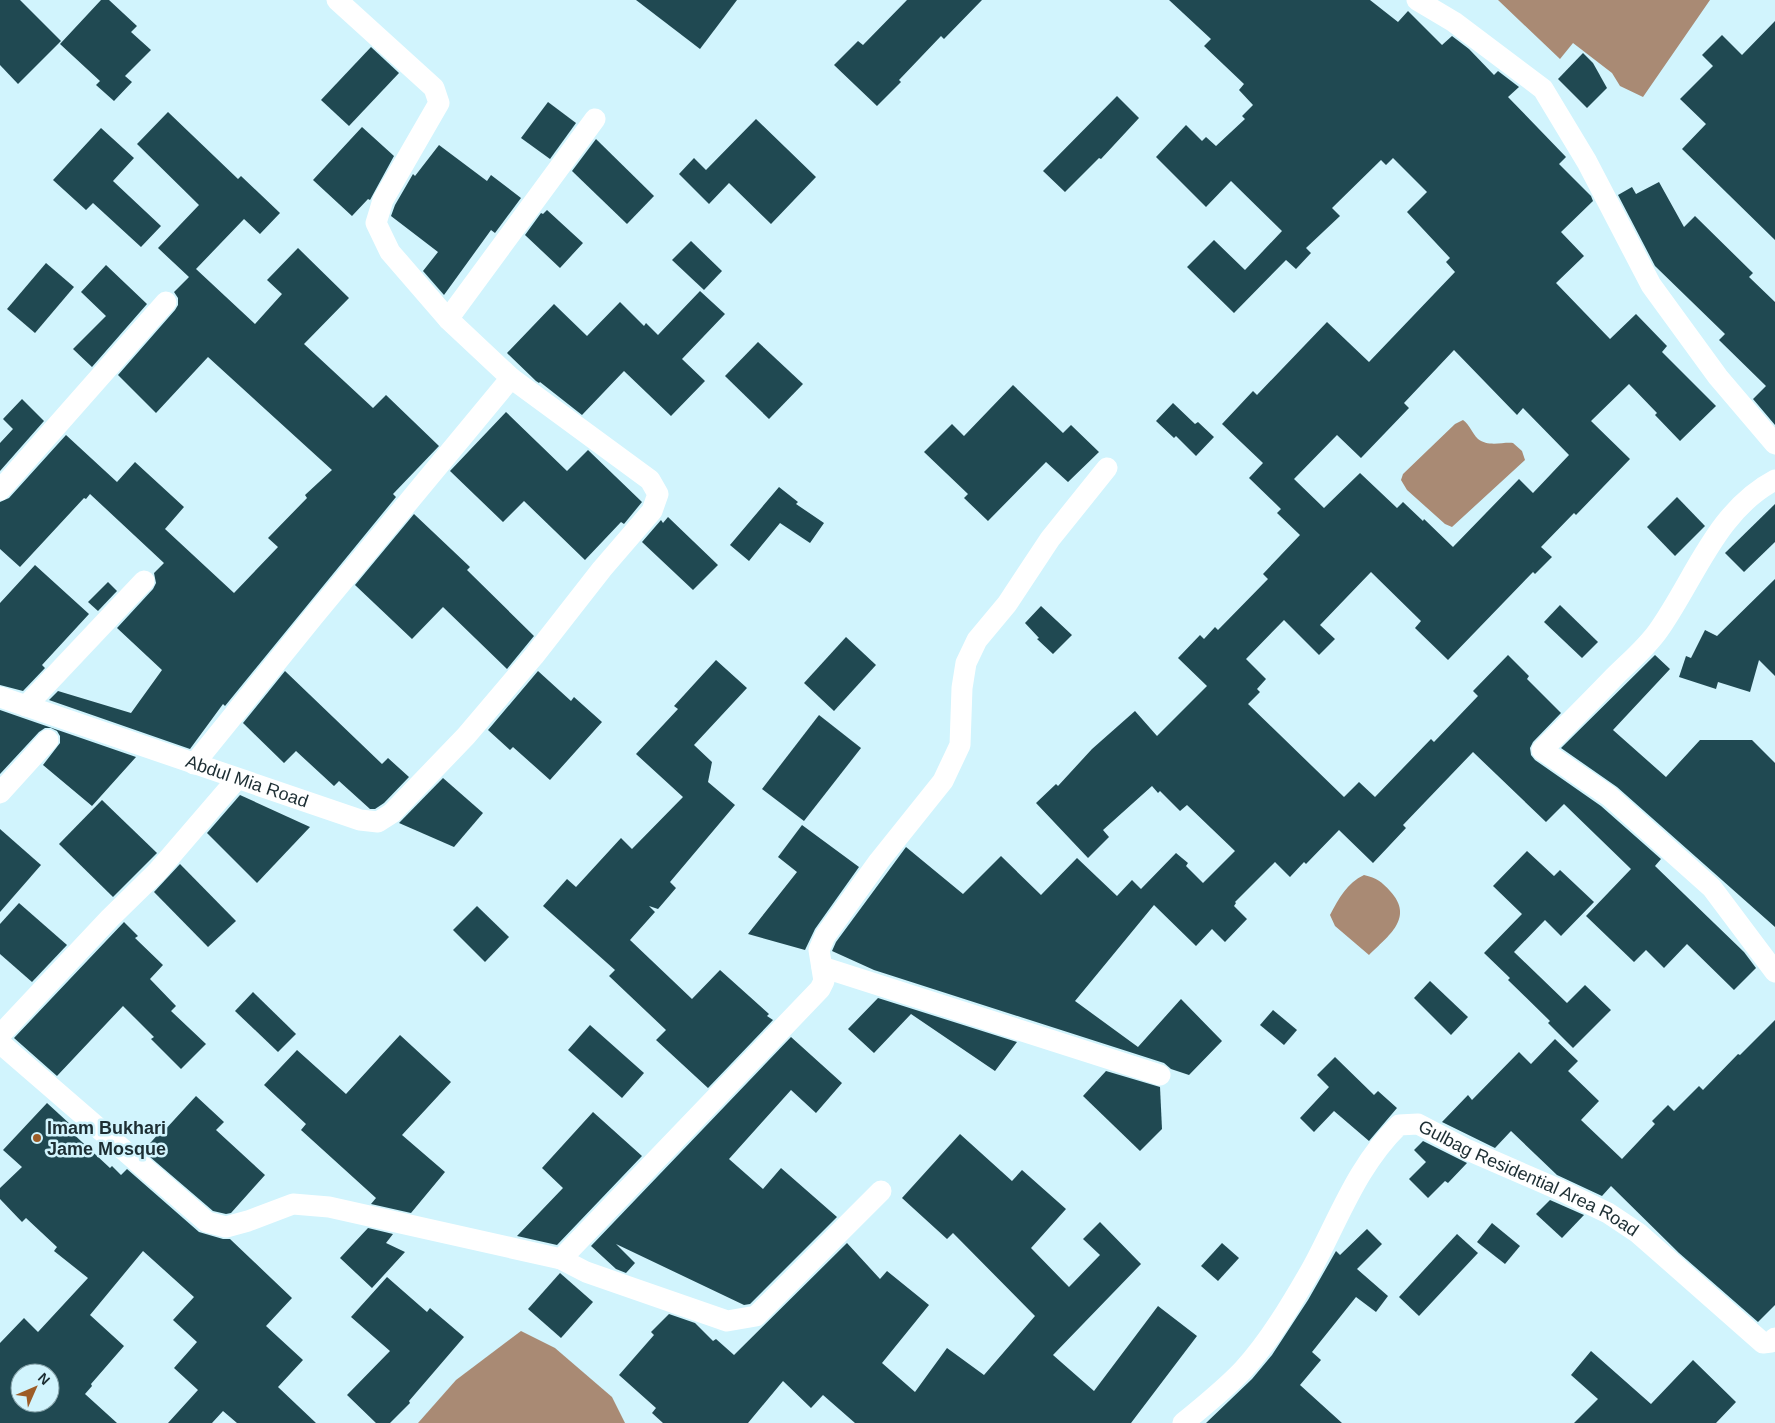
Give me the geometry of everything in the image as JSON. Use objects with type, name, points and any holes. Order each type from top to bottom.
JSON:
[{"type":"street","points":[[194,764],[511,378],[448,319],[390,252],[376,223],[383,200],[439,103],[434,88],[338,0]]},
{"type":"street","points":[[1417,0],[1454,22],[1542,89],[1587,162],[1651,285],[1718,377],[1775,444]]},
{"type":"street","points":[[448,319],[595,120]]},
{"type":"street","points":[[0,490],[166,302]]},
{"type":"street","name":"Abdul Mia Road","points":[[0,697],[360,820],[378,822],[392,813],[466,736],[652,510],[658,494],[650,480],[511,378]]},
{"type":"street","points":[[561,1259],[820,989],[824,981],[818,950],[825,936],[879,861],[943,781],[960,745],[962,688],[966,663],[977,640],[1007,604],[1050,539],[1106,468]]},
{"type":"street","points":[[1775,480],[1763,486],[1737,509],[1713,540],[1658,630],[1641,651],[1542,750],[1609,796],[1712,888],[1775,972]]},
{"type":"street","points":[[26,706],[144,581]]},
{"type":"street","points":[[0,793],[48,740]]},
{"type":"street","points":[[0,1035],[110,918],[158,872],[237,779]]},
{"type":"street","points":[[822,967],[1160,1076]]},
{"type":"street","points":[[0,1043],[207,1222],[226,1227],[293,1204],[329,1207],[561,1259],[586,1272],[727,1321],[756,1316],[881,1191]]},
{"type":"street","name":"Gulbag Residential Area Road","points":[[1184,1423],[1243,1370],[1265,1344],[1310,1270],[1361,1170],[1384,1140],[1399,1125],[1418,1124],[1468,1150],[1608,1213],[1638,1233],[1763,1343],[1771,1342],[1775,1338]]},
{"type":"shaded area","points":[[1498,0],[1710,0],[1643,97],[1620,86],[1612,73],[1573,43],[1560,59]]},
{"type":"shaded area","points":[[1463,420],[1478,439],[1491,444],[1513,443],[1522,451],[1525,460],[1452,527],[1445,524],[1407,490],[1401,480],[1403,474],[1455,424]]},
{"type":"shaded area","points":[[1364,875],[1376,879],[1384,885],[1397,901],[1400,910],[1396,926],[1391,934],[1369,955],[1335,926],[1330,915],[1348,887]]},
{"type":"shaded area","points":[[521,1331],[555,1348],[612,1397],[625,1423],[418,1423],[456,1380]]},
{"type":"building","points":[[0,0],[20,0],[61,41],[18,84],[0,65]]},
{"type":"building","points":[[101,0],[109,0],[137,26],[131,32],[151,50],[125,76],[132,82],[114,101],[96,85],[100,81],[60,44]]},
{"type":"building","points":[[636,0],[737,0],[700,49]]},
{"type":"building","points":[[907,0],[982,0],[944,39],[941,36],[899,80],[901,82],[877,106],[834,65],[858,41],[863,45]]},
{"type":"building","points":[[1169,0],[1370,0],[1398,22],[1408,11],[1442,45],[1452,36],[1469,49],[1494,75],[1498,71],[1519,87],[1508,97],[1566,157],[1559,164],[1591,196],[1593,201],[1561,232],[1584,256],[1556,283],[1610,339],[1636,314],[1667,346],[1662,352],[1716,406],[1680,441],[1655,415],[1657,413],[1629,384],[1591,421],[1630,459],[1576,515],[1574,513],[1541,547],[1552,557],[1535,574],[1533,572],[1448,660],[1415,628],[1421,621],[1371,572],[1320,625],[1335,639],[1319,655],[1284,620],[1246,659],[1266,679],[1257,689],[1260,692],[1248,704],[1344,797],[1359,782],[1375,797],[1431,739],[1434,742],[1478,696],[1473,691],[1508,655],[1529,676],[1527,679],[1561,713],[1533,742],[1530,748],[1531,755],[1535,760],[1601,806],[1661,859],[1655,866],[1744,952],[1756,968],[1734,990],[1687,944],[1664,968],[1646,950],[1634,962],[1586,916],[1631,869],[1564,804],[1546,822],[1473,752],[1403,825],[1406,828],[1373,863],[1339,830],[1306,864],[1304,862],[1290,877],[1275,862],[1235,902],[1234,906],[1247,919],[1225,942],[1212,929],[1196,946],[1154,905],[1075,1001],[1138,1047],[1181,999],[1222,1041],[1189,1075],[1171,1069],[1164,1063],[874,970],[832,951],[836,942],[906,847],[963,894],[1001,856],[1041,895],[1077,858],[1117,896],[1132,880],[1141,889],[1176,853],[1188,863],[1186,866],[1203,883],[1235,851],[1187,805],[1180,811],[1160,791],[1158,793],[1152,786],[1103,830],[1109,837],[1088,858],[1036,803],[1056,784],[1058,786],[1092,749],[1135,711],[1157,736],[1207,686],[1178,658],[1200,635],[1204,639],[1215,627],[1218,630],[1268,579],[1263,574],[1300,535],[1277,513],[1281,509],[1249,478],[1263,463],[1222,424],[1253,391],[1257,395],[1327,322],[1369,362],[1455,272],[1446,262],[1450,258],[1407,212],[1427,192],[1393,158],[1386,165],[1381,160],[1332,208],[1340,216],[1306,248],[1311,253],[1296,269],[1286,260],[1234,313],[1187,267],[1214,240],[1245,270],[1282,231],[1231,181],[1206,207],[1156,157],[1186,125],[1202,141],[1206,137],[1216,146],[1245,119],[1242,116],[1253,105],[1239,90],[1244,84],[1204,46],[1211,39]],"holes":[[[1454,350],[1517,415],[1523,408],[1569,455],[1533,493],[1519,479],[1453,547],[1403,502],[1397,508],[1360,473],[1324,508],[1294,479],[1337,435],[1361,458],[1409,408],[1404,403]]]},
{"type":"building","points":[[1775,21],[1775,240],[1682,149],[1706,124],[1680,99],[1713,66],[1702,55],[1722,35],[1742,55]]},
{"type":"building","points":[[371,47],[399,73],[349,126],[321,100]]},
{"type":"building","points":[[1583,53],[1593,63],[1607,88],[1587,108],[1558,79]]},
{"type":"building","points":[[1117,96],[1139,118],[1101,159],[1099,158],[1065,192],[1043,171]]},
{"type":"building","points":[[548,102],[576,123],[550,159],[521,138]]},
{"type":"building","points":[[168,112],[238,179],[241,176],[280,213],[260,234],[244,219],[196,269],[255,324],[282,294],[267,280],[298,248],[349,298],[304,344],[373,408],[386,395],[439,446],[393,494],[396,497],[225,706],[223,704],[190,749],[49,700],[58,691],[131,713],[162,670],[117,628],[153,589],[156,583],[154,573],[164,563],[90,494],[86,499],[84,498],[20,567],[0,549],[0,502],[9,498],[66,435],[117,482],[135,462],[184,507],[165,529],[234,593],[278,547],[268,538],[307,498],[305,495],[332,470],[208,357],[156,413],[118,375],[175,310],[178,305],[178,298],[174,292],[189,277],[158,248],[199,205],[137,144]]},
{"type":"building","points":[[756,119],[816,177],[771,224],[729,183],[709,204],[679,174],[694,158],[706,170]]},
{"type":"building","points":[[362,127],[394,156],[370,200],[368,199],[352,216],[313,180]]},
{"type":"building","points":[[101,128],[134,158],[113,181],[161,226],[141,247],[93,203],[86,210],[53,180]]},
{"type":"building","points":[[596,139],[654,196],[627,224],[572,171]]},
{"type":"building","points":[[439,145],[487,181],[491,175],[521,198],[495,233],[491,230],[444,295],[423,271],[438,252],[391,216],[395,205],[413,174],[415,176]]},
{"type":"building","points":[[1659,182],[1684,227],[1695,216],[1753,273],[1749,277],[1775,302],[1775,425],[1753,399],[1766,386],[1719,340],[1725,334],[1655,266],[1618,195],[1632,187],[1636,194]]},
{"type":"building","points":[[547,210],[583,243],[560,268],[525,235],[541,213],[543,214]]},
{"type":"building","points":[[691,241],[722,271],[704,290],[672,260]]},
{"type":"building","points":[[46,263],[74,287],[35,333],[7,309]]},
{"type":"building","points":[[106,265],[147,304],[92,367],[73,349],[106,316],[81,292]]},
{"type":"building","points":[[700,291],[725,314],[682,359],[705,381],[671,416],[624,371],[582,415],[540,382],[536,381],[507,353],[554,304],[587,336],[620,302],[644,326],[646,323],[658,335]]},
{"type":"building","points":[[758,342],[803,384],[769,419],[725,376]]},
{"type":"building","points":[[1013,385],[1063,433],[1071,425],[1099,452],[1068,482],[1046,462],[988,521],[964,498],[968,494],[924,452],[952,424],[964,436]]},
{"type":"building","points":[[22,399],[44,421],[0,471],[0,443],[13,429],[3,419]]},
{"type":"building","points":[[1173,403],[1195,424],[1198,422],[1214,437],[1196,456],[1176,436],[1174,438],[1156,421]]},
{"type":"building","points":[[506,412],[567,471],[588,450],[642,502],[624,524],[621,522],[585,560],[524,501],[503,522],[450,471]]},
{"type":"building","points":[[779,487],[798,502],[796,504],[824,523],[810,543],[780,523],[749,561],[730,545]]},
{"type":"building","points":[[1677,497],[1705,526],[1675,556],[1647,527]]},
{"type":"building","points":[[1775,504],[1775,542],[1744,572],[1725,553]]},
{"type":"building","points":[[414,514],[470,567],[467,570],[534,636],[507,669],[443,607],[412,639],[355,585]]},
{"type":"building","points":[[668,517],[718,565],[693,590],[642,542],[661,520],[663,523]]},
{"type":"building","points":[[35,565],[89,614],[42,665],[45,668],[23,691],[0,685],[0,603]]},
{"type":"building","points":[[1775,579],[1775,676],[1759,660],[1750,692],[1718,682],[1716,689],[1679,677],[1686,656],[1691,658],[1705,630],[1717,636]]},
{"type":"building","points":[[108,582],[117,591],[98,611],[88,602]]},
{"type":"building","points":[[1560,605],[1598,642],[1582,658],[1544,622]]},
{"type":"building","points":[[1041,606],[1072,635],[1053,654],[1037,639],[1039,638],[1025,623]]},
{"type":"building","points":[[846,637],[876,665],[834,711],[804,683]]},
{"type":"building","points":[[1655,655],[1670,669],[1613,730],[1666,777],[1700,740],[1752,740],[1775,763],[1775,927],[1617,787],[1561,748]]},
{"type":"building","points":[[716,660],[747,688],[694,745],[712,762],[708,782],[735,805],[670,882],[676,888],[658,909],[649,906],[655,912],[630,940],[692,999],[720,970],[769,1014],[767,1016],[773,1020],[708,1088],[656,1040],[666,1030],[609,976],[615,970],[543,906],[567,879],[576,887],[621,838],[632,849],[683,797],[636,754],[678,709],[674,706]]},
{"type":"building","points":[[285,671],[382,764],[388,758],[409,777],[384,803],[375,809],[370,809],[339,781],[334,786],[296,751],[284,763],[243,723]]},
{"type":"building","points":[[538,671],[571,701],[574,697],[602,722],[550,780],[513,747],[510,750],[488,730]]},
{"type":"building","points":[[0,710],[136,757],[92,806],[43,765],[60,743],[60,736],[57,731],[51,728],[45,728],[39,732],[0,774]]},
{"type":"building","points":[[819,715],[861,748],[804,821],[762,789]]},
{"type":"building","points":[[443,778],[483,813],[454,847],[399,823]]},
{"type":"building","points":[[240,795],[310,827],[257,883],[207,833]]},
{"type":"building","points":[[102,800],[157,853],[113,897],[59,844]]},
{"type":"building","points":[[802,825],[859,867],[815,929],[805,950],[748,934],[797,872],[778,857]]},
{"type":"building","points":[[0,829],[41,865],[0,912]]},
{"type":"building","points":[[1527,851],[1554,876],[1560,870],[1594,902],[1561,936],[1545,920],[1514,952],[1567,1003],[1585,985],[1611,1010],[1573,1048],[1548,1023],[1550,1021],[1508,980],[1510,978],[1484,953],[1522,914],[1493,886]]},
{"type":"building","points":[[180,864],[236,921],[208,947],[154,892]]},
{"type":"building","points":[[19,903],[67,945],[32,982],[0,954],[0,924]]},
{"type":"building","points":[[477,906],[509,937],[485,962],[453,930]]},
{"type":"building","points":[[124,922],[138,936],[135,938],[163,965],[150,979],[176,1006],[171,1011],[206,1044],[181,1069],[151,1039],[154,1037],[123,1006],[57,1076],[14,1038]]},
{"type":"building","points":[[1430,981],[1468,1017],[1451,1035],[1414,998]]},
{"type":"building","points":[[253,992],[296,1034],[278,1052],[235,1011]]},
{"type":"building","points":[[878,998],[1017,1042],[995,1071],[911,1014],[874,1053],[848,1029]]},
{"type":"building","points":[[1273,1010],[1297,1030],[1284,1045],[1260,1025]]},
{"type":"building","points":[[1775,1020],[1775,1305],[1758,1322],[1679,1253],[1611,1186],[1602,1196],[1557,1175],[1511,1131],[1495,1148],[1442,1122],[1468,1095],[1472,1100],[1519,1052],[1531,1064],[1555,1039],[1578,1061],[1568,1071],[1599,1101],[1581,1120],[1622,1159],[1655,1124],[1652,1121],[1668,1105],[1674,1111],[1699,1086],[1703,1090]]},
{"type":"building","points":[[590,1025],[644,1073],[622,1098],[568,1050]]},
{"type":"building","points":[[400,1035],[451,1082],[402,1135],[445,1172],[411,1213],[371,1204],[376,1198],[301,1130],[306,1124],[264,1085],[297,1050],[346,1094]]},
{"type":"building","points":[[791,1037],[842,1083],[816,1113],[791,1090],[729,1159],[763,1189],[781,1168],[837,1217],[750,1304],[744,1305],[616,1244],[635,1263],[626,1273],[616,1269],[591,1246]]},
{"type":"building","points":[[1335,1057],[1374,1095],[1378,1091],[1397,1108],[1369,1141],[1334,1111],[1314,1132],[1300,1118],[1329,1087],[1317,1075]]},
{"type":"building","points":[[1106,1071],[1160,1087],[1162,1129],[1140,1151],[1083,1096]]},
{"type":"building","points":[[196,1096],[224,1122],[216,1130],[265,1175],[231,1213],[226,1214],[213,1211],[143,1151]]},
{"type":"building","points":[[47,1103],[71,1125],[68,1129],[110,1168],[112,1166],[121,1175],[127,1169],[199,1232],[223,1239],[230,1239],[292,1298],[266,1326],[303,1360],[278,1387],[316,1423],[237,1423],[223,1411],[212,1423],[168,1423],[198,1390],[174,1368],[197,1342],[173,1320],[194,1297],[143,1251],[90,1315],[124,1346],[91,1384],[92,1386],[85,1394],[117,1423],[0,1423],[0,1343],[24,1318],[38,1332],[88,1278],[54,1251],[57,1247],[26,1218],[22,1222],[0,1199],[0,1188],[22,1167],[3,1150]]},
{"type":"building","points":[[593,1112],[642,1156],[557,1245],[517,1236],[563,1188],[542,1168]]},
{"type":"building","points":[[960,1134],[1012,1181],[1022,1170],[1066,1209],[1031,1248],[1069,1287],[1100,1255],[1083,1239],[1100,1222],[1141,1264],[1053,1355],[1094,1391],[1158,1306],[1197,1336],[1131,1423],[855,1423],[823,1395],[811,1408],[783,1381],[748,1423],[663,1423],[652,1413],[656,1408],[619,1375],[654,1335],[651,1332],[669,1314],[695,1323],[713,1341],[716,1339],[734,1355],[847,1243],[880,1279],[887,1271],[929,1305],[882,1363],[915,1392],[947,1348],[984,1375],[1035,1316],[953,1233],[947,1239],[902,1198]]},
{"type":"building","points":[[1423,1141],[1467,1163],[1448,1183],[1445,1181],[1428,1198],[1409,1179],[1426,1162],[1414,1150]]},
{"type":"building","points":[[1550,1200],[1584,1215],[1562,1238],[1536,1214]]},
{"type":"building","points":[[1492,1223],[1520,1246],[1505,1264],[1477,1242]]},
{"type":"building","points":[[368,1228],[393,1234],[386,1243],[405,1252],[372,1288],[340,1258]]},
{"type":"building","points":[[1367,1229],[1382,1244],[1357,1269],[1388,1296],[1376,1312],[1356,1297],[1312,1352],[1321,1360],[1300,1385],[1342,1423],[1206,1423],[1252,1379],[1272,1355],[1308,1300],[1336,1251],[1340,1255]]},
{"type":"building","points":[[1457,1234],[1478,1253],[1419,1316],[1399,1297]]},
{"type":"building","points":[[1222,1243],[1239,1258],[1218,1281],[1201,1266]]},
{"type":"building","points":[[560,1273],[593,1302],[561,1338],[528,1309]]},
{"type":"building","points":[[387,1277],[427,1312],[430,1308],[464,1337],[409,1401],[410,1403],[390,1423],[376,1423],[347,1395],[390,1351],[351,1317]]},
{"type":"building","points":[[1591,1351],[1651,1404],[1693,1360],[1736,1402],[1716,1423],[1574,1423],[1598,1399],[1571,1375]]},
{"type":"place","name":"Imam Bukhari Jame Mosque","points":[[37,1138]]}]
